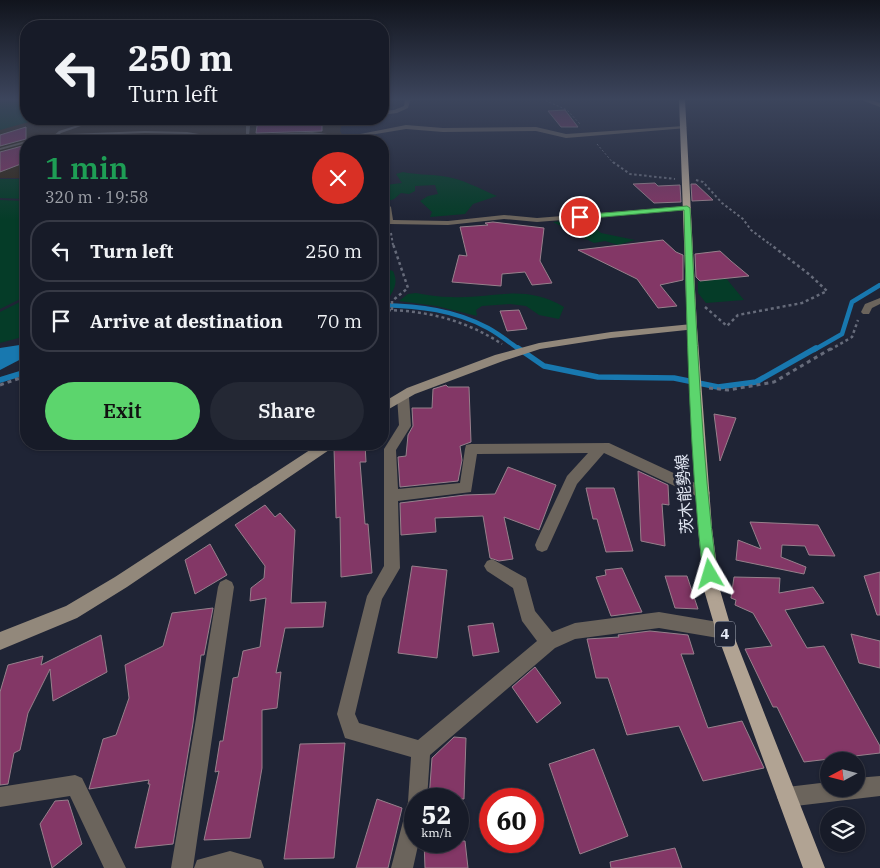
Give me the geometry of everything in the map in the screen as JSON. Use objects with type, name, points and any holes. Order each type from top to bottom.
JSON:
[{"type":"main road","name":"茨木能勢線","points":[[684,140],[695,382],[702,493],[712,590],[724,630],[814,868]]},
{"type":"street","points":[[389,214],[390,222],[448,223],[504,217],[538,220],[687,208]]},
{"type":"street","points":[[866,312],[868,306],[880,301]]},
{"type":"street","points":[[389,405],[411,391],[520,352],[611,335],[692,326]]},
{"type":"street","points":[[403,397],[405,426],[390,449],[392,568],[375,596],[346,714],[352,731],[421,750]]},
{"type":"street","points":[[542,545],[572,480],[602,448]]},
{"type":"street","points":[[391,496],[466,488],[471,449],[609,448],[702,493]]},
{"type":"street","points":[[0,641],[70,612],[113,587],[319,450]]},
{"type":"street","points":[[492,566],[520,583],[528,615],[549,642]]},
{"type":"street","points":[[182,868],[226,587]]},
{"type":"street","points":[[418,788],[421,750],[549,642],[575,631],[659,620],[724,630]]},
{"type":"street","points":[[0,797],[75,785],[115,868]]},
{"type":"street","points":[[865,788],[880,786]]},
{"type":"street","points":[[787,797],[820,793]]},
{"type":"street","points":[[402,868],[405,853]]},
{"type":"street","points":[[205,868],[230,862],[253,868]]},
{"type":"lane","points":[[0,149],[20,143]]},
{"type":"path","points":[[595,140],[614,164],[628,175],[702,182],[722,203],[743,219],[751,230],[810,275],[826,291],[796,305],[738,315],[727,326],[709,312],[690,290]]},
{"type":"path","points":[[390,222],[392,242],[408,288],[392,301],[392,310],[421,311],[456,319],[520,352]]},
{"type":"path","points":[[695,382],[728,390],[774,382],[852,336],[859,318],[866,312]]},
{"type":"path","points":[[0,385],[20,378]]},
{"type":"shaded area","points":[[0,140],[20,140],[20,178],[0,178]]},
{"type":"green space","points":[[403,172],[449,177],[497,196],[473,204],[465,214],[430,217],[432,212],[420,201],[428,196],[438,194],[435,185],[415,186],[415,191],[409,194],[401,193],[389,201],[389,185],[402,183],[396,174]]},
{"type":"green space","points":[[0,179],[20,179],[20,199],[0,198]]},
{"type":"green space","points":[[0,200],[20,201],[20,299],[0,309]]},
{"type":"green space","points":[[585,219],[601,233],[635,240],[618,245],[605,241],[594,243],[553,222]]},
{"type":"green space","points":[[389,270],[393,271],[395,278],[394,288],[389,298]]},
{"type":"green space","points":[[725,277],[744,300],[706,303],[698,293],[698,281]]},
{"type":"green space","points":[[416,293],[451,297],[521,294],[549,300],[564,307],[559,319],[539,315],[526,306],[510,304],[482,306],[476,310],[477,316],[436,306],[399,301],[408,294]]},
{"type":"green space","points":[[20,302],[20,338],[0,343],[0,312]]},
{"type":"water","points":[[20,345],[20,360],[0,370],[0,348]]},
{"type":"building","points":[[0,140],[20,140],[20,141],[0,146]]},
{"type":"building","points":[[20,147],[20,164],[0,172],[0,152]]},
{"type":"building","points":[[655,183],[658,186],[680,185],[681,202],[654,203],[633,184]]},
{"type":"building","points":[[691,184],[696,184],[713,200],[692,201]]},
{"type":"building","points":[[493,222],[544,228],[540,261],[552,283],[532,285],[525,272],[502,274],[501,286],[452,282],[459,255],[467,256],[460,227],[488,225],[485,223]]},
{"type":"building","points":[[663,240],[676,252],[683,255],[683,280],[660,285],[677,306],[658,308],[637,279],[578,250]]},
{"type":"building","points":[[720,251],[749,276],[700,281],[696,277],[695,254]]},
{"type":"building","points":[[519,310],[527,329],[507,331],[500,311]]},
{"type":"building","points":[[446,385],[448,387],[469,387],[471,442],[460,446],[462,460],[458,481],[400,487],[398,457],[406,456],[408,435],[413,426],[412,408],[432,408],[433,389]]},
{"type":"building","points":[[714,414],[736,418],[720,461]]},
{"type":"building","points":[[334,450],[365,450],[366,462],[360,462],[365,524],[368,524],[372,573],[341,577],[340,517],[336,518]]},
{"type":"building","points":[[508,467],[556,485],[539,530],[504,517],[513,559],[499,561],[490,558],[483,516],[435,518],[436,532],[401,535],[400,503],[465,495],[495,494]]},
{"type":"building","points":[[638,471],[668,485],[669,505],[662,504],[665,546],[641,541]]},
{"type":"building","points":[[586,488],[614,488],[633,551],[606,552],[597,519],[593,519]]},
{"type":"building","points":[[265,505],[275,517],[280,513],[295,530],[291,603],[326,602],[323,627],[285,628],[276,673],[281,672],[277,708],[262,710],[262,768],[250,838],[204,840],[219,771],[215,772],[220,741],[223,741],[233,678],[238,677],[243,651],[260,647],[266,598],[250,601],[251,588],[264,578],[265,566],[235,525]]},
{"type":"building","points":[[750,522],[818,525],[835,556],[809,555],[805,546],[782,545],[781,557],[806,567],[804,574],[736,560],[738,540],[761,549]]},
{"type":"building","points":[[210,544],[227,575],[195,594],[185,560]]},
{"type":"building","points":[[412,566],[447,570],[437,658],[398,653]]},
{"type":"building","points":[[622,568],[642,612],[611,616],[596,577],[606,575],[605,570]]},
{"type":"building","points":[[880,572],[880,615],[877,615],[864,576]]},
{"type":"building","points":[[665,576],[687,576],[698,609],[675,608]]},
{"type":"building","points":[[734,577],[780,578],[779,593],[813,587],[824,603],[785,610],[807,648],[824,646],[880,746],[880,753],[865,755],[865,752],[820,752],[820,760],[804,762],[777,707],[773,707],[745,649],[772,646],[753,613],[735,605],[736,600],[731,598]]},
{"type":"building","points":[[213,608],[204,655],[201,655],[193,723],[173,844],[135,848],[150,784],[148,784],[149,780],[89,789],[103,739],[116,735],[129,698],[125,665],[163,646],[172,613]]},
{"type":"building","points":[[493,623],[499,652],[473,656],[468,626]]},
{"type":"building","points":[[650,631],[688,635],[694,654],[681,654],[708,728],[742,721],[764,768],[703,781],[679,726],[627,735],[608,678],[596,678],[587,639],[619,637],[618,635]]},
{"type":"building","points":[[851,634],[880,641],[880,668],[859,663]]},
{"type":"building","points":[[101,635],[107,672],[53,701],[50,669],[28,713],[20,750],[14,753],[8,784],[0,785],[0,692],[8,665],[43,656],[41,665]]},
{"type":"building","points":[[535,667],[561,703],[537,723],[512,687]]},
{"type":"building","points":[[454,737],[466,738],[464,788],[430,788],[432,758]]},
{"type":"building","points":[[345,743],[334,858],[284,859],[300,744]]},
{"type":"building","points":[[594,749],[628,836],[580,854],[549,764]]},
{"type":"building","points":[[377,799],[402,808],[388,868],[356,868]]},
{"type":"building","points":[[68,800],[82,844],[52,868],[40,824],[55,801]]},
{"type":"building","points":[[675,848],[682,868],[611,868],[610,862]]},
{"type":"building","points":[[424,853],[466,853],[468,868],[425,868]]},
{"type":"waterway","points":[[814,350],[842,334],[852,302],[880,285]]},
{"type":"waterway","points":[[389,305],[436,310],[463,317],[492,330],[520,350]]},
{"type":"waterway","points":[[518,348],[544,366],[598,377],[674,378],[718,387],[756,382],[816,348]]},
{"type":"waterway","points":[[0,380],[20,374]]},
{"type":"route","points":[[580,217],[687,208],[692,326],[705,528],[710,574]]}]
